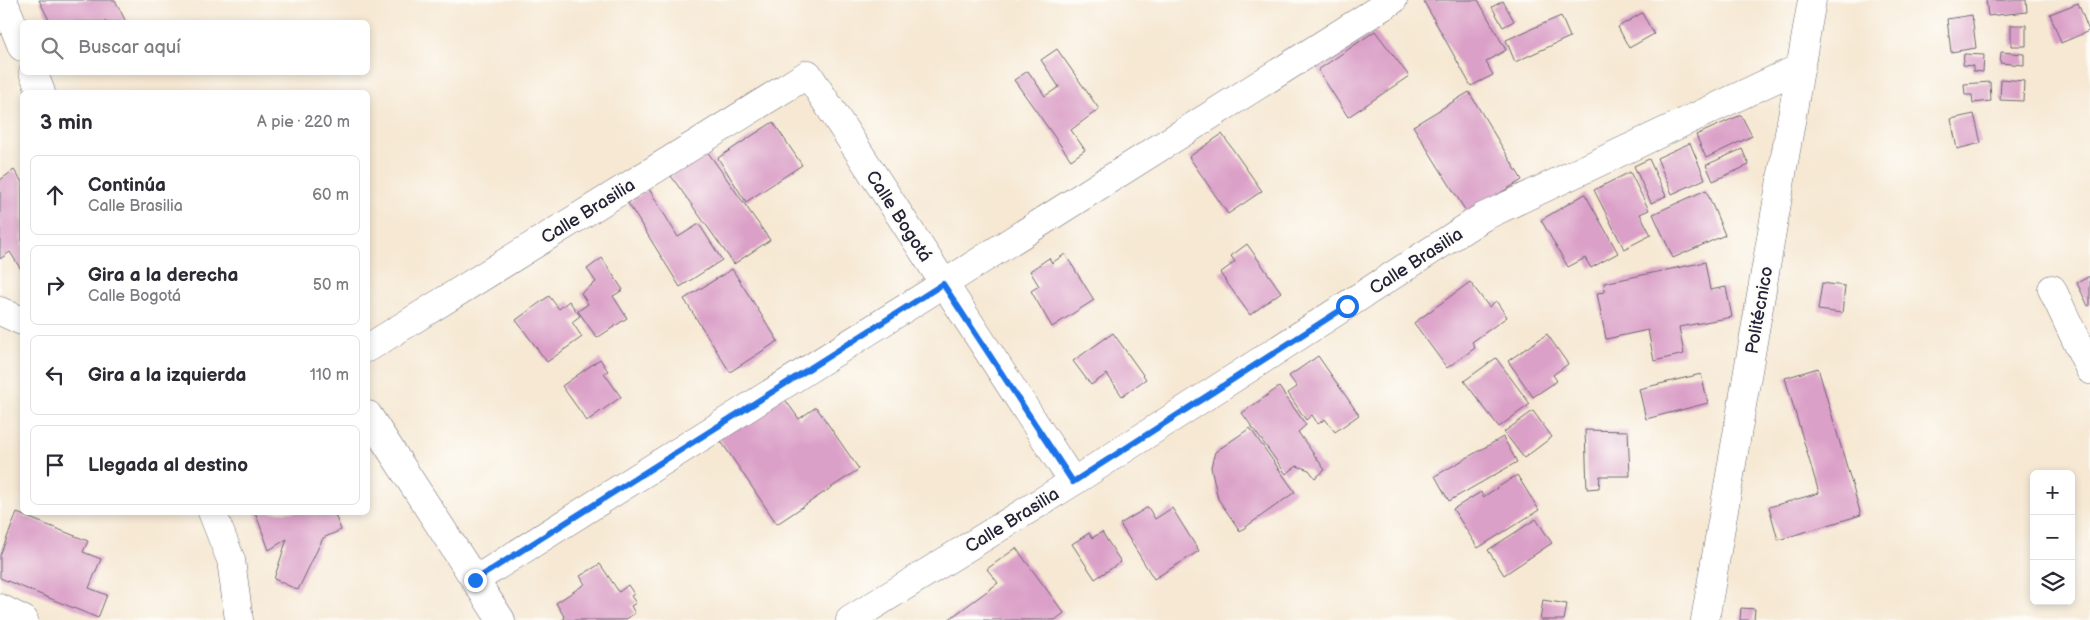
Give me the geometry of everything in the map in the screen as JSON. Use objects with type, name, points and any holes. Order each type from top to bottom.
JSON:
[{"type":"street","points":[[475,580],[1393,0]]},
{"type":"street","name":"Politécnico","points":[[1706,620],[1812,0]]},
{"type":"street","name":"Calle Brasilia","points":[[850,620],[1073,482],[1484,217],[1801,67]]},
{"type":"street","name":"Calle Bogotá","points":[[808,74],[1073,482]]},
{"type":"street","name":"Calle Brasilia","points":[[370,347],[808,74]]},
{"type":"street","points":[[34,75],[40,90]]},
{"type":"street","points":[[2052,289],[2090,370]]},
{"type":"street","points":[[0,311],[20,320]]},
{"type":"street","points":[[370,418],[501,620]]},
{"type":"street","points":[[213,515],[231,560],[239,620]]},
{"type":"street","points":[[0,608],[24,620]]},
{"type":"building","points":[[39,0],[115,0],[125,20],[49,20]]},
{"type":"building","points":[[1423,0],[1478,0],[1506,50],[1486,62],[1493,75],[1471,86]]},
{"type":"building","points":[[1986,0],[2026,0],[2027,12],[1988,16]]},
{"type":"building","points":[[1503,1],[1514,21],[1503,27],[1492,7]]},
{"type":"building","points":[[2078,3],[2089,31],[2061,43],[2050,14]]},
{"type":"building","points":[[1642,13],[1654,34],[1629,48],[1618,27]]},
{"type":"building","points":[[1972,15],[1976,48],[1951,52],[1947,19]]},
{"type":"building","points":[[1561,16],[1570,37],[1515,62],[1506,40]]},
{"type":"building","points":[[2011,25],[2026,25],[2026,46],[2011,46]]},
{"type":"building","points":[[1375,31],[1409,76],[1348,117],[1318,70]]},
{"type":"building","points":[[1057,49],[1099,109],[1071,130],[1085,150],[1071,160],[1014,80],[1028,71],[1045,96],[1059,87],[1041,60]]},
{"type":"building","points":[[2001,52],[2024,54],[2024,65],[2000,63]]},
{"type":"building","points":[[1964,54],[1984,55],[1983,72],[1973,71],[1973,66],[1963,65]]},
{"type":"building","points":[[2001,79],[2024,81],[2023,101],[2000,100]]},
{"type":"building","points":[[1990,82],[1991,101],[1973,103],[1972,95],[1965,95],[1964,84]]},
{"type":"building","points":[[1469,92],[1522,180],[1467,213],[1413,126]]},
{"type":"building","points":[[1974,114],[1981,143],[1957,149],[1951,119]]},
{"type":"building","points":[[1741,115],[1752,136],[1706,158],[1696,135]]},
{"type":"building","points":[[773,122],[802,165],[746,202],[718,158]]},
{"type":"building","points":[[1222,134],[1262,191],[1228,214],[1189,157]]},
{"type":"building","points":[[1690,143],[1705,179],[1672,194],[1657,158]]},
{"type":"building","points":[[1742,149],[1749,165],[1713,181],[1706,165]]},
{"type":"building","points":[[707,151],[770,240],[734,264],[671,176]]},
{"type":"building","points":[[1649,159],[1666,196],[1651,203],[1634,166]]},
{"type":"building","points":[[14,170],[20,179],[20,268],[10,252],[0,259],[0,180]]},
{"type":"building","points":[[1630,172],[1649,210],[1640,214],[1651,235],[1624,249],[1594,190]]},
{"type":"building","points":[[649,189],[678,237],[699,224],[722,260],[680,287],[628,203]]},
{"type":"building","points":[[1706,190],[1725,235],[1673,258],[1653,214]]},
{"type":"building","points":[[1585,194],[1618,253],[1591,268],[1585,258],[1568,267],[1541,220]]},
{"type":"building","points":[[1247,244],[1281,292],[1250,315],[1220,273],[1235,262],[1231,256]]},
{"type":"building","points":[[1065,254],[1094,300],[1052,327],[1031,291],[1039,286],[1030,271],[1049,258],[1052,263]]},
{"type":"building","points":[[602,258],[623,290],[613,296],[627,318],[597,338],[578,311],[588,304],[581,293],[596,282],[587,269]]},
{"type":"building","points":[[1705,262],[1710,290],[1726,287],[1732,317],[1679,327],[1684,354],[1654,361],[1648,330],[1606,339],[1597,293],[1605,292],[1604,283]]},
{"type":"building","points":[[732,269],[778,341],[730,372],[684,299]]},
{"type":"building","points":[[2090,276],[2090,305],[2088,306],[2077,283]]},
{"type":"building","points":[[1470,282],[1489,307],[1496,301],[1507,317],[1472,342],[1475,348],[1447,368],[1414,323]]},
{"type":"building","points":[[1822,283],[1845,286],[1842,313],[1818,310]]},
{"type":"building","points":[[549,296],[559,309],[569,301],[580,316],[572,322],[582,337],[547,362],[516,320]]},
{"type":"building","points":[[1113,333],[1146,379],[1122,396],[1107,374],[1091,385],[1073,361]]},
{"type":"building","points":[[1547,334],[1568,364],[1553,375],[1557,381],[1533,397],[1508,361]]},
{"type":"building","points":[[1318,356],[1359,415],[1335,432],[1325,419],[1318,424],[1312,415],[1306,420],[1288,393],[1297,387],[1289,376]]},
{"type":"building","points":[[1496,358],[1530,404],[1499,427],[1464,381]]},
{"type":"building","points":[[600,359],[608,371],[604,373],[621,397],[587,421],[562,386]]},
{"type":"building","points":[[1818,368],[1861,515],[1778,540],[1769,507],[1819,493],[1785,378]]},
{"type":"building","points":[[1701,374],[1708,403],[1646,419],[1639,389]]},
{"type":"building","points":[[1279,387],[1306,425],[1298,432],[1325,470],[1315,478],[1309,470],[1297,466],[1286,474],[1242,413]]},
{"type":"building","points":[[781,394],[799,419],[816,407],[859,469],[777,524],[718,437]]},
{"type":"building","points":[[1533,411],[1552,437],[1524,458],[1504,432]]},
{"type":"building","points":[[1250,428],[1295,492],[1240,531],[1218,499],[1211,467],[1215,452]]},
{"type":"building","points":[[1585,430],[1628,431],[1630,476],[1600,476],[1599,488],[1587,489]]},
{"type":"building","points":[[1503,437],[1517,462],[1449,501],[1435,476]]},
{"type":"building","points":[[1517,475],[1539,510],[1478,548],[1453,509],[1481,492],[1483,497]]},
{"type":"building","points":[[1148,507],[1155,519],[1172,508],[1199,551],[1154,579],[1120,524]]},
{"type":"building","points":[[17,513],[88,541],[83,552],[101,559],[89,588],[107,595],[98,618],[0,578],[0,555]]},
{"type":"building","points":[[256,515],[335,515],[341,530],[323,538],[298,590],[274,579],[287,539],[269,550]]},
{"type":"building","points":[[1536,519],[1552,543],[1504,575],[1488,550]]},
{"type":"building","points":[[1102,532],[1121,562],[1095,579],[1072,544],[1089,533],[1092,538]]},
{"type":"building","points":[[1016,548],[1064,613],[1055,620],[948,620],[998,583],[987,569]]},
{"type":"building","points":[[600,564],[619,592],[628,585],[634,594],[631,596],[636,603],[631,606],[635,613],[625,620],[562,620],[565,618],[556,603],[585,584],[580,576]]},
{"type":"building","points":[[1543,600],[1567,604],[1564,620],[1540,620]]},
{"type":"building","points":[[1741,608],[1755,609],[1754,620],[1740,620]]},
{"type":"route","points":[[475,580],[943,284],[1073,482],[1347,306]]}]
